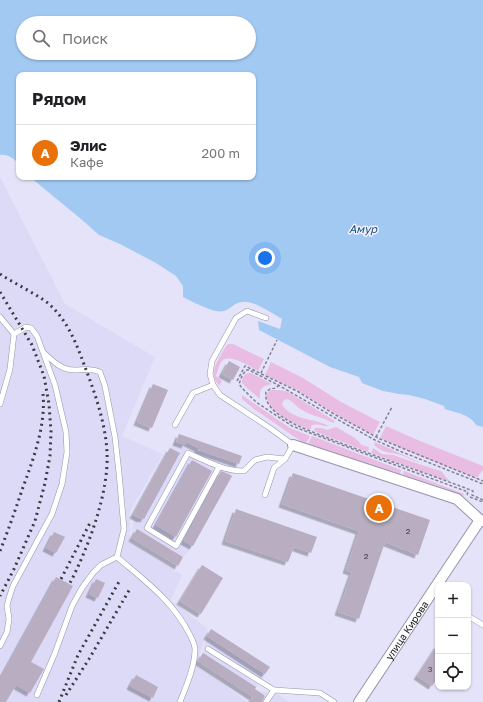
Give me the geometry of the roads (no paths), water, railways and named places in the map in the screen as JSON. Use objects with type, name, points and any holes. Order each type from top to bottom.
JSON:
[{"type":"street","points":[[293,445],[444,496],[457,499],[482,520]]},
{"type":"street","name":"улица Кирова","points":[[443,582],[482,520]]},
{"type":"street","name":"улица Кирова","points":[[359,702],[435,595]]},
{"type":"lane","points":[[265,495],[274,468],[285,459],[293,445],[220,395],[213,385],[210,374],[212,361],[236,318],[247,311],[266,318]]},
{"type":"lane","points":[[0,317],[14,334],[10,369],[0,404]]},
{"type":"lane","points":[[0,646],[7,632],[9,619],[7,606],[13,586],[52,514],[62,484],[67,452],[66,432],[56,391],[38,336],[31,328],[26,327],[14,334]]},
{"type":"lane","points":[[37,695],[56,653],[72,606],[82,588],[93,573],[101,565],[117,557],[124,529],[115,437],[105,386],[100,372],[93,369],[72,370],[63,368],[44,353]]},
{"type":"lane","points":[[175,425],[193,393],[213,385]]},
{"type":"lane","points":[[219,467],[176,546],[147,528],[188,453],[219,467],[235,471],[244,471],[255,460],[267,457],[285,459]]},
{"type":"lane","points":[[117,557],[140,575],[162,596],[179,616],[192,638],[196,648],[191,674],[180,702]]},
{"type":"lane","points":[[471,618],[483,625]]},
{"type":"lane","points":[[208,648],[274,690],[320,693],[334,702]]},
{"type":"lane","points":[[266,702],[274,690]]},
{"type":"water","name":"Амур","points":[[0,0],[483,0],[483,427],[476,425],[466,416],[445,409],[444,406],[425,399],[383,391],[362,383],[359,377],[330,367],[259,330],[258,321],[280,329],[282,319],[257,305],[247,302],[240,302],[224,311],[215,311],[183,297],[183,286],[176,276],[156,263],[99,235],[34,180],[256,180],[256,72],[16,72],[16,162],[8,156],[0,155]]},
{"type":"railway","points":[[0,274],[44,300],[62,318],[79,350],[93,387],[105,431],[107,453],[105,485],[96,520],[84,554],[70,583]]},
{"type":"railway","points":[[0,292],[32,345],[44,376],[49,404],[51,432],[50,456],[35,521],[14,569],[0,596]]},
{"type":"railway","points":[[0,551],[38,443],[43,418],[43,394]]},
{"type":"railway","points":[[61,579],[91,521]]},
{"type":"railway","points":[[59,702],[78,655],[120,580]]},
{"type":"railway","points":[[66,695],[131,587]]},
{"type":"place","name":"Элис","points":[[379,508]]}]
